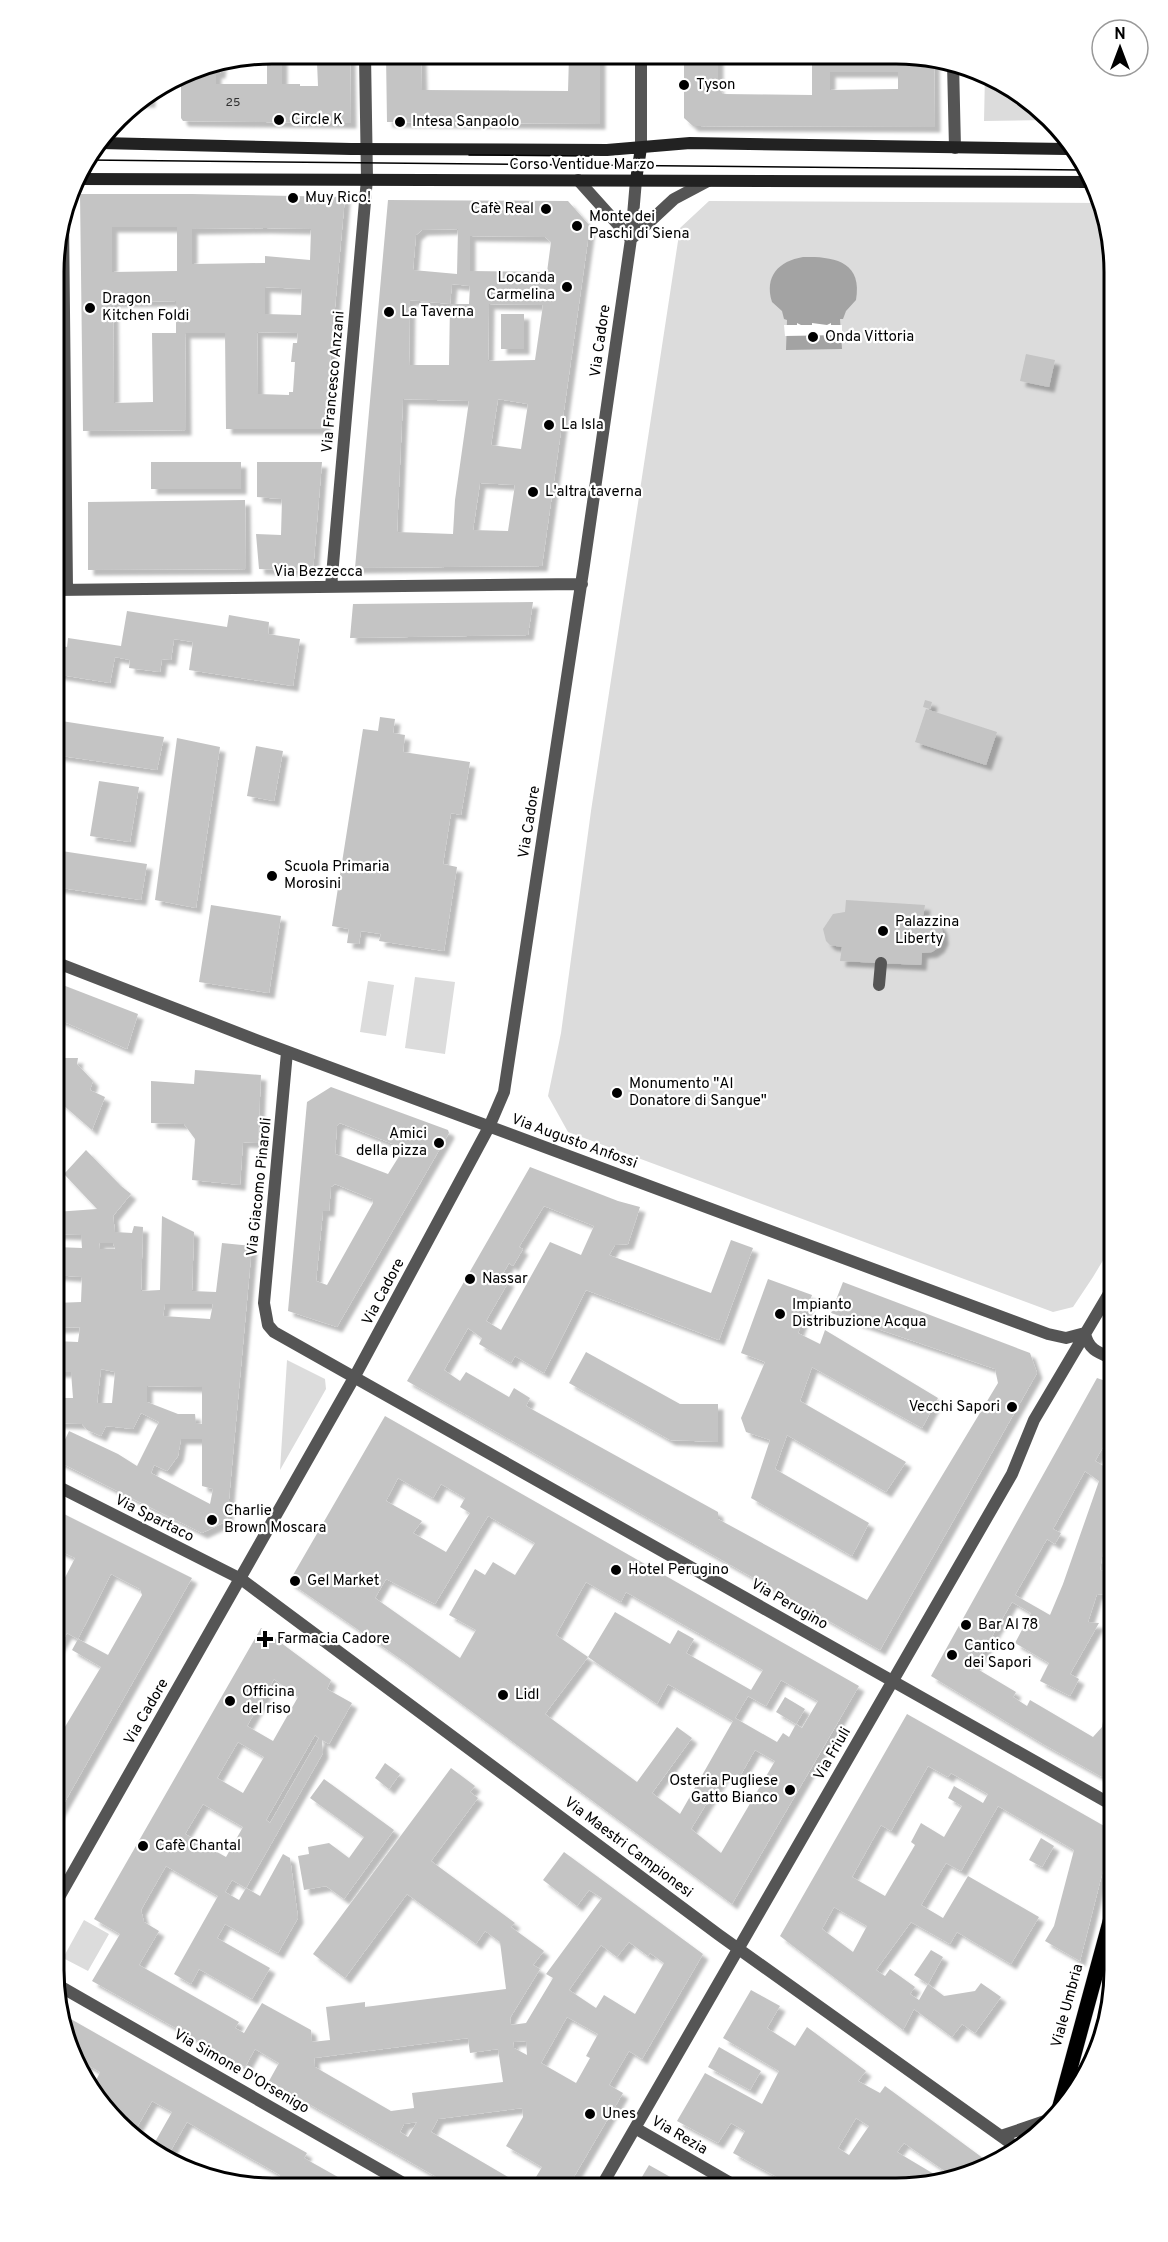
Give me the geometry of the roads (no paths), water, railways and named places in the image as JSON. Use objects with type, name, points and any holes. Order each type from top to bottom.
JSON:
[{"type":"main road","name":"Corso Ventidue Marzo","points":[[110,143],[607,150],[690,143],[1062,149]]},
{"type":"main road","name":"Via Cadore","points":[[636,180],[641,148]]},
{"type":"main road","name":"Corso Ventidue Marzo","points":[[87,178],[1083,182]]},
{"type":"main road","name":"Viale Umbria","points":[[1064,2092],[1103,1947]]},
{"type":"street","name":"Via Francesco Anzani","points":[[331,587],[367,179],[365,64]]},
{"type":"street","points":[[641,64],[641,148]]},
{"type":"street","points":[[953,73],[954,148]]},
{"type":"street","points":[[578,180],[631,239],[674,199],[708,181]]},
{"type":"street","name":"Via Cadore","points":[[64,1889],[355,1376],[489,1127],[504,1092],[582,584],[631,239],[636,180]]},
{"type":"street","name":"Via Bezzecca","points":[[64,590],[582,584]]},
{"type":"street","points":[[879,985],[881,963]]},
{"type":"street","name":"Via Augusto Anfossi","points":[[64,965],[288,1052],[1048,1334],[1066,1338],[1085,1333]]},
{"type":"street","name":"Via Giacomo Pinaroli","points":[[288,1052],[264,1303],[268,1325],[274,1332],[355,1376]]},
{"type":"street","name":"Via Friuli","points":[[606,2178],[1012,1474],[1034,1420],[1103,1303]]},
{"type":"street","points":[[1085,1333],[1092,1350],[1103,1355]]},
{"type":"street","name":"Via Perugino","points":[[355,1376],[1103,1800]]},
{"type":"street","name":"Via Spartaco","points":[[64,1490],[241,1579]]},
{"type":"street","name":"Via Maestri Campionesi","points":[[241,1579],[738,1948],[1010,2143]]},
{"type":"street","name":"Via Simone D'Orsenigo","points":[[65,1989],[394,2178]]},
{"type":"street","points":[[1001,2136],[1034,2125]]},
{"type":"street","name":"Via Rezia","points":[[635,2128],[722,2178]]},
{"type":"tram line","points":[[469,155],[589,156]]},
{"type":"tram line","points":[[98,160],[1076,170]]},
{"type":"place","name":"Tyson","points":[[684,85]]},
{"type":"place","name":"Circle K","points":[[279,120]]},
{"type":"place","name":"Intesa Sanpaolo","points":[[400,122]]},
{"type":"place","name":"Muy Rico!","points":[[293,198]]},
{"type":"place","name":"Cafè Real","points":[[546,209]]},
{"type":"place","name":"Monte dei Paschi di Siena","points":[[577,226]]},
{"type":"place","name":"Locanda Carmelina","points":[[567,287]]},
{"type":"place","name":"Dragon Kitchen Foldi","points":[[90,308]]},
{"type":"place","name":"La Taverna","points":[[389,312]]},
{"type":"place","name":"Onda Vittoria","points":[[813,337]]},
{"type":"place","name":"La Isla","points":[[549,425]]},
{"type":"place","name":"L'altra taverna","points":[[533,492]]},
{"type":"place","name":"Scuola Primaria Morosini","points":[[272,876]]},
{"type":"place","name":"Palazzina Liberty","points":[[883,931]]},
{"type":"place","name":"Monumento \"Al Donatore di Sangue\"","points":[[617,1093]]},
{"type":"place","name":"Amici della pizza","points":[[439,1143]]},
{"type":"place","name":"Nassar","points":[[470,1279]]},
{"type":"place","name":"Impianto Distribuzione Acqua","points":[[780,1314]]},
{"type":"place","name":"Vecchi Sapori","points":[[1012,1407]]},
{"type":"place","name":"Charlie Brown Moscara","points":[[212,1520]]},
{"type":"place","name":"Hotel Perugino","points":[[616,1570]]},
{"type":"place","name":"Gel Market","points":[[295,1581]]},
{"type":"place","name":"Bar Al 78","points":[[966,1625]]},
{"type":"place","name":"Farmacia Cadore","points":[[265,1639]]},
{"type":"place","name":"Cantico dei Sapori","points":[[952,1655]]},
{"type":"place","name":"Lidl","points":[[503,1695]]},
{"type":"place","name":"Officina del riso","points":[[230,1701]]},
{"type":"place","name":"Osteria Pugliese Gatto Bianco","points":[[790,1790]]},
{"type":"place","name":"Cafè Chantal","points":[[143,1846]]},
{"type":"place","name":"Unes","points":[[590,2114]]}]
